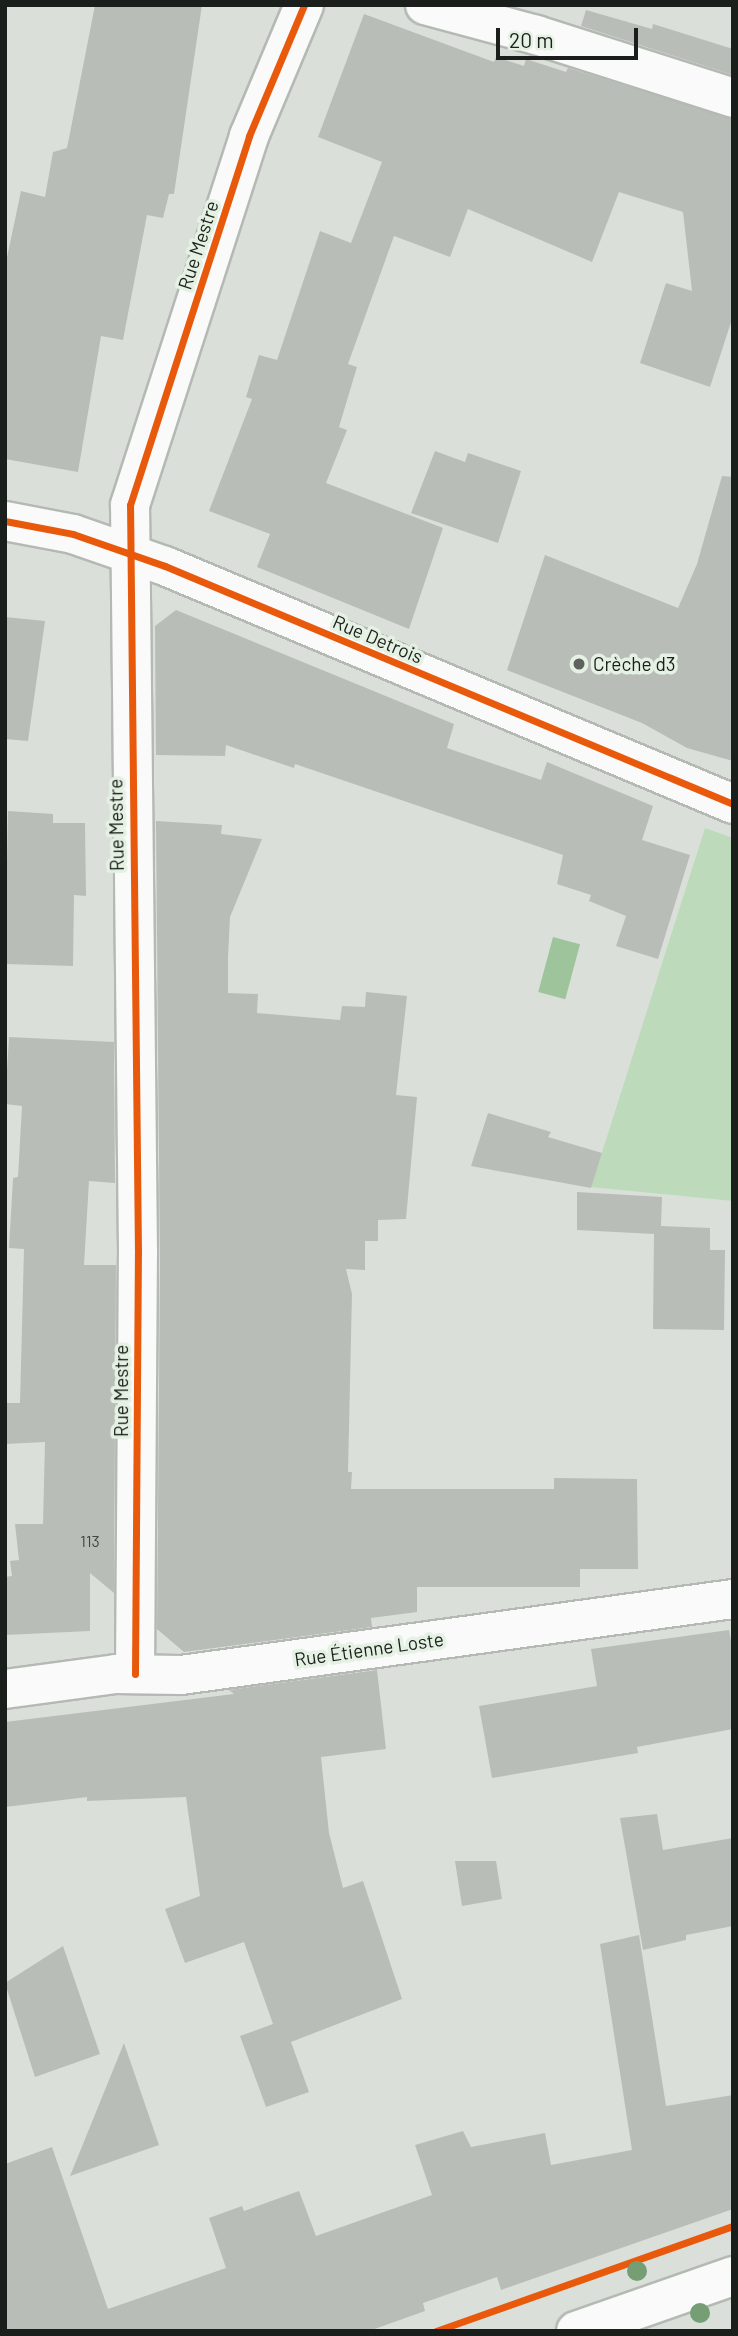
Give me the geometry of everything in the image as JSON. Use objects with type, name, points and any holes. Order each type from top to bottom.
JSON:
[{"type":"street","name":"Rue Mestre","points":[[135,1674],[138,1253],[128,552],[130,505],[249,136],[304,5]]},
{"type":"street","points":[[425,5],[536,35],[733,98]]},
{"type":"street","name":"Rue Detrois","points":[[5,521],[73,534],[128,552],[733,804]]},
{"type":"street","name":"Rue Étienne Loste","points":[[5,1689],[135,1674],[181,1675],[733,1599]]},
{"type":"street","points":[[576,2331],[733,2276]]},
{"type":"shaded area","points":[[705,828],[733,838],[733,1201],[591,1187]]},
{"type":"shaded area","points":[[553,937],[580,944],[565,999],[538,992]]},
{"type":"building","points":[[95,5],[202,5],[174,194],[169,194],[163,218],[147,215],[123,340],[101,336],[78,472],[5,459],[5,267],[21,191],[45,197],[53,152],[67,148]]},
{"type":"building","points":[[586,10],[652,29],[653,24],[733,49],[733,75],[581,26]]},
{"type":"building","points":[[364,14],[494,62],[496,57],[524,66],[526,59],[566,72],[568,68],[733,119],[733,316],[710,387],[640,363],[666,283],[692,291],[683,212],[619,192],[592,262],[468,209],[450,257],[394,236],[348,364],[357,367],[339,427],[347,430],[326,483],[443,528],[409,629],[257,567],[270,534],[209,511],[252,399],[246,397],[259,355],[277,360],[320,231],[351,243],[382,162],[318,137]]},
{"type":"building","points":[[435,451],[465,462],[468,453],[521,471],[498,543],[411,513]]},
{"type":"building","points":[[722,476],[733,477],[733,761],[687,748],[642,723],[507,670],[545,555],[678,608],[697,564]]},
{"type":"building","points":[[176,610],[454,724],[447,748],[541,780],[547,762],[653,806],[642,840],[690,855],[658,959],[616,946],[626,916],[589,901],[591,895],[557,884],[563,855],[295,764],[294,768],[226,745],[225,756],[156,755],[155,626]]},
{"type":"building","points":[[5,617],[45,621],[28,741],[5,739]]},
{"type":"building","points":[[8,811],[53,814],[53,823],[85,823],[86,896],[74,895],[73,966],[5,964]]},
{"type":"building","points":[[156,821],[222,825],[221,834],[262,839],[230,917],[228,993],[258,994],[257,1013],[340,1020],[342,1006],[365,1007],[366,992],[407,996],[396,1095],[417,1097],[406,1219],[378,1220],[378,1241],[365,1241],[365,1270],[346,1269],[352,1294],[348,1472],[352,1472],[351,1489],[554,1489],[554,1478],[637,1479],[638,1569],[580,1569],[580,1587],[417,1587],[417,1612],[371,1618],[372,1627],[184,1652],[157,1629],[160,1266]]},
{"type":"building","points":[[9,1037],[114,1042],[115,1183],[89,1181],[84,1265],[116,1265],[114,1593],[90,1573],[90,1631],[5,1635],[5,1577],[12,1576],[10,1561],[19,1560],[15,1524],[43,1524],[45,1442],[5,1444],[5,1403],[20,1403],[24,1249],[9,1248],[13,1178],[18,1177],[22,1106],[5,1104]]},
{"type":"building","points":[[488,1113],[551,1132],[548,1137],[602,1153],[591,1188],[471,1166]]},
{"type":"building","points":[[577,1192],[662,1197],[661,1226],[710,1228],[710,1250],[725,1250],[724,1330],[653,1329],[654,1234],[577,1230]]},
{"type":"building","points":[[729,1630],[733,1651],[733,1729],[637,1747],[638,1753],[492,1778],[479,1706],[597,1686],[591,1649]]},
{"type":"building","points":[[377,1670],[386,1749],[321,1757],[329,1833],[343,1888],[363,1881],[402,1999],[291,2042],[309,2092],[266,2107],[240,2036],[273,2024],[244,1942],[185,1963],[165,1909],[200,1896],[186,1797],[87,1801],[87,1797],[5,1807],[5,1722],[234,1694],[229,1690]]},
{"type":"building","points":[[657,1814],[663,1850],[733,1838],[733,1926],[686,1935],[686,1940],[643,1950],[620,1818]]},
{"type":"building","points":[[455,1861],[496,1861],[502,1899],[462,1906]]},
{"type":"building","points":[[639,1935],[666,2106],[733,2095],[733,2209],[501,2290],[497,2277],[423,2303],[425,2311],[369,2331],[5,2331],[5,2164],[52,2147],[108,2309],[226,2268],[209,2218],[242,2206],[244,2211],[299,2191],[316,2236],[432,2195],[415,2145],[463,2131],[471,2147],[545,2133],[551,2165],[632,2150],[600,1944]]},
{"type":"building","points":[[63,1946],[100,2054],[35,2077],[5,1983]]},
{"type":"building","points":[[124,2043],[159,2145],[70,2176]]},
{"type":"cycle path","points":[[135,1674],[138,1253],[130,505],[249,136],[304,5]]},
{"type":"cycle path","points":[[5,521],[73,534],[165,566],[733,804]]},
{"type":"cycle path","points":[[436,2331],[733,2226]]},
{"type":"place","name":"Crèche d3","points":[[579,664]]}]
